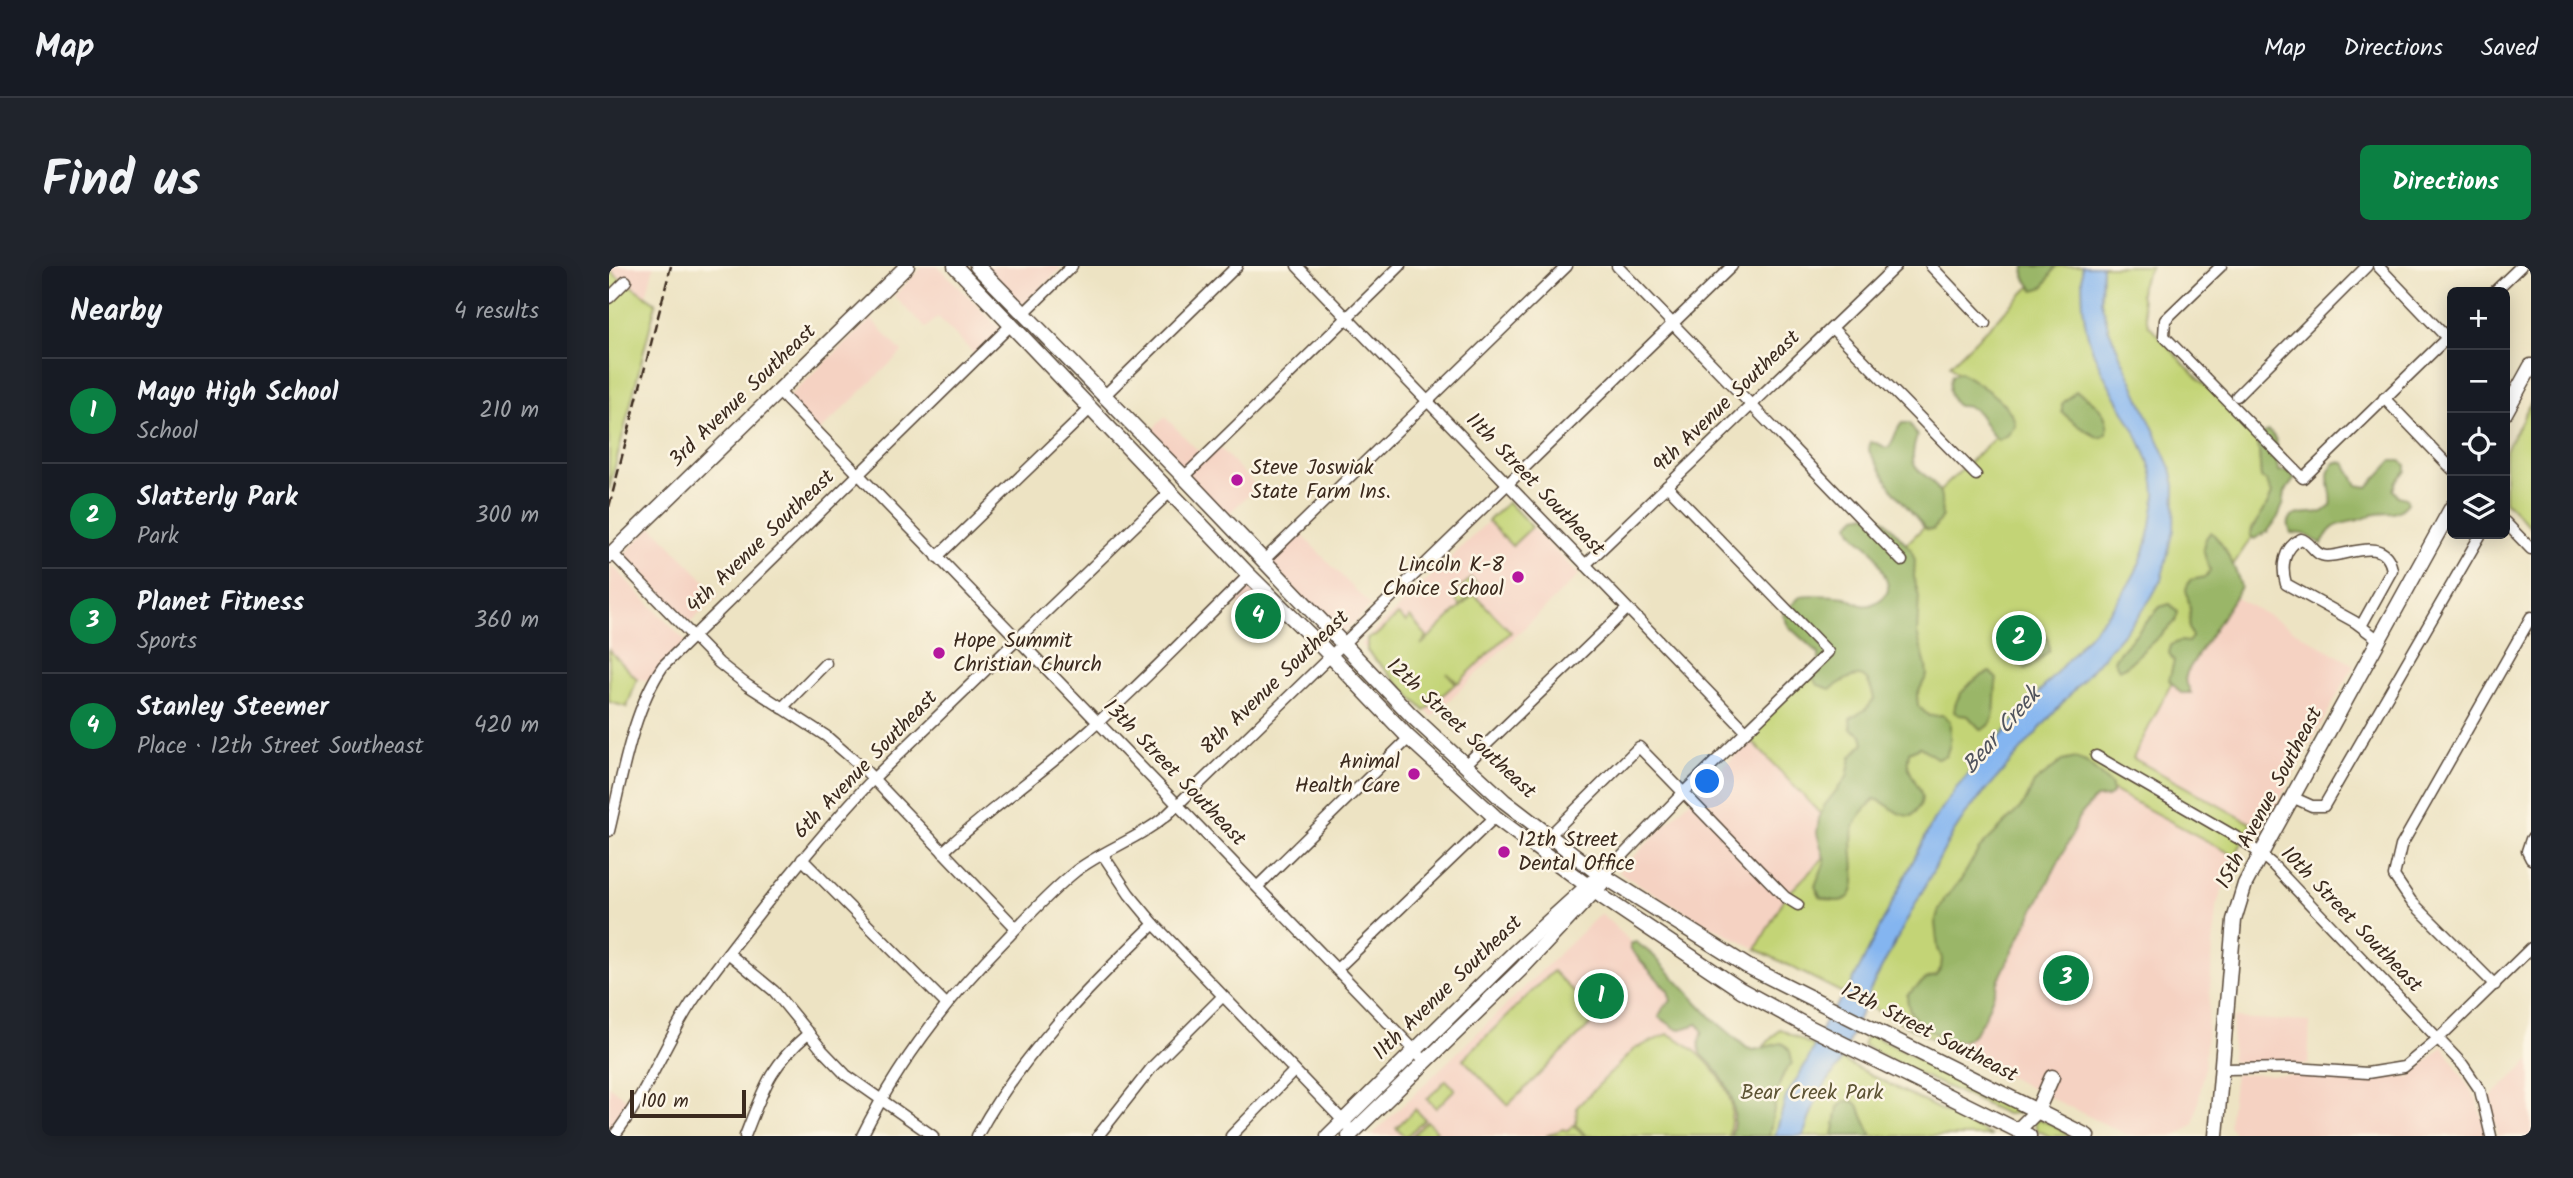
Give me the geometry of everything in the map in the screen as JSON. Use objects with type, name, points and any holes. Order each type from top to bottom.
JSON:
[{"type":"main road","name":"3rd Avenue Southeast","points":[[611,554],[907,266]]},
{"type":"main road","name":"12th Street Southeast","points":[[955,266],[1249,575],[1409,738],[1495,817],[1591,889],[1719,976],[1807,1026],[2024,1133]]},
{"type":"main road","name":"12th Street Southeast","points":[[977,266],[1184,477],[1342,644],[1464,766],[1549,836],[1603,876],[1747,966],[2087,1136]]},
{"type":"main road","points":[[2510,404],[2531,366]]},
{"type":"main road","points":[[1126,448],[1149,461],[1170,479],[1178,481],[1184,477]]},
{"type":"main road","points":[[1169,493],[1174,489],[1185,492],[1216,520],[1228,523]]},
{"type":"main road","name":"15th Avenue Southeast","points":[[2214,1136],[2223,1069],[2225,1009],[2234,920],[2245,884],[2447,516]]},
{"type":"main road","name":"11th Avenue Southeast","points":[[1328,1136],[1348,1130],[1425,1061],[1521,969],[1603,876]]},
{"type":"main road","name":"11th Avenue Southeast","points":[[1348,1130],[1415,1050],[1591,889]]},
{"type":"main road","points":[[2008,1097],[2029,1096],[2052,1077],[2024,1133]]},
{"type":"street","points":[[1023,313],[1072,266]]},
{"type":"street","points":[[1104,396],[1237,266]]},
{"type":"street","name":"11th Street Southeast","points":[[1297,266],[1746,731]]},
{"type":"street","points":[[1184,477],[1400,266]]},
{"type":"street","points":[[1263,561],[1566,266]]},
{"type":"street","points":[[1617,266],[1902,561]]},
{"type":"street","name":"8th Avenue Southeast","points":[[862,1136],[933,1020],[1016,928],[1064,881],[1103,855],[1141,835],[1177,805],[1732,266]]},
{"type":"street","name":"9th Avenue Southeast","points":[[1585,565],[1896,266]]},
{"type":"street","points":[[1931,266],[1985,323]]},
{"type":"street","points":[[2221,266],[2165,320],[2164,336],[2303,478],[2447,338]]},
{"type":"street","points":[[2237,396],[2367,266]]},
{"type":"street","points":[[2378,266],[2447,332]]},
{"type":"street","points":[[2499,287],[2521,266]]},
{"type":"street","points":[[609,298],[626,281]]},
{"type":"street","name":"4th Avenue Southeast","points":[[609,831],[638,719],[649,690],[663,666],[1011,325]]},
{"type":"street","points":[[1832,328],[1976,475]]},
{"type":"street","name":"13th Street Southeast","points":[[778,391],[1425,1061]]},
{"type":"street","points":[[2384,398],[2447,464]]},
{"type":"street","points":[[937,557],[1090,409]]},
{"type":"street","name":"11th Avenue Southeast","points":[[1603,876],[1683,793],[1828,652],[1667,486]]},
{"type":"street","name":"6th Avenue Southeast","points":[[614,1136],[635,1105],[691,1005],[802,859],[874,778],[1169,493]]},
{"type":"street","points":[[2510,527],[2531,548]]},
{"type":"street","points":[[2361,626],[2392,570],[2391,563],[2384,555],[2372,549],[2363,548],[2325,556],[2318,553],[2308,541],[2301,539],[2293,542],[2282,562],[2286,584],[2361,626],[2379,640]]},
{"type":"street","points":[[2292,797],[2312,806],[2324,806],[2478,539]]},
{"type":"street","points":[[611,554],[735,676],[826,736],[874,778],[1016,928]]},
{"type":"street","points":[[943,852],[972,824],[1042,771],[1097,722],[1249,575]]},
{"type":"street","points":[[1464,766],[1627,609]]},
{"type":"street","points":[[2495,985],[2411,901],[2394,876],[2401,846],[2531,617]]},
{"type":"street","points":[[782,708],[826,663]]},
{"type":"street","points":[[1258,886],[1409,738]]},
{"type":"street","points":[[1549,836],[1639,747],[1785,897],[1798,905]]},
{"type":"street","name":"10th Street Southeast","points":[[2097,756],[2248,844],[2260,854],[2463,1065],[2480,1090],[2491,1136]]},
{"type":"street","points":[[1337,970],[1495,817]]},
{"type":"street","points":[[2531,839],[2527,851],[2531,859]]},
{"type":"street","points":[[1103,855],[1129,894],[1154,924],[1348,1130]]},
{"type":"street","points":[[802,859],[946,1004]]},
{"type":"street","points":[[977,1136],[1012,1081],[1058,1023],[1154,924]]},
{"type":"street","points":[[2223,1069],[2295,1068],[2367,1073],[2404,1067],[2439,1038],[2531,949]]},
{"type":"street","points":[[728,953],[775,991],[846,1075],[933,1136]]},
{"type":"street","points":[[1098,1136],[1146,1075],[1222,997]]},
{"type":"street","points":[[745,1136],[772,1072],[785,1055],[809,1033]]},
{"type":"street","points":[[1231,1136],[1294,1071]]},
{"type":"shaded area","points":[[609,266],[654,266],[646,296],[616,276]]},
{"type":"shaded area","points":[[923,266],[938,266],[1004,333],[978,358],[938,317],[926,328],[894,296]]},
{"type":"shaded area","points":[[984,266],[1058,266],[1061,269],[1023,306]]},
{"type":"shaded area","points":[[871,319],[902,352],[818,433],[786,399]]},
{"type":"shaded area","points":[[1165,417],[1204,457],[1217,445],[1257,487],[1226,516],[1148,434]]},
{"type":"shaded area","points":[[1508,502],[1579,575],[1432,717],[1361,644]]},
{"type":"shaded area","points":[[652,526],[719,595],[690,623],[624,554]]},
{"type":"shaded area","points":[[1300,533],[1371,606],[1340,636],[1269,562]]},
{"type":"shaded area","points":[[611,564],[686,642],[654,681],[637,679],[609,650]]},
{"type":"shaded area","points":[[1243,581],[1283,622],[1270,636],[1229,594]]},
{"type":"shaded area","points":[[2218,587],[2354,665],[2263,830],[2133,758]]},
{"type":"shaded area","points":[[1751,740],[1821,814],[1817,832],[1824,858],[1785,897],[1756,949],[1703,922],[1618,872]]},
{"type":"shaded area","points":[[2089,777],[2236,856],[2216,906],[2204,1072],[2194,1124],[2177,1136],[2129,1136],[1953,1050]]},
{"type":"shaded area","points":[[1601,913],[1771,1080],[1760,1136],[1371,1136]]},
{"type":"shaded area","points":[[2233,1018],[2310,1022],[2308,1065],[2231,1062]]},
{"type":"shaded area","points":[[2443,1046],[2477,1100],[2488,1136],[2235,1136],[2229,1125],[2235,1074],[2410,1077]]},
{"type":"shaded area","points":[[2531,1059],[2531,1136],[2498,1136],[2490,1098]]},
{"type":"shaded area","points":[[609,1086],[635,1105],[609,1136]]},
{"type":"green space","points":[[2025,266],[2056,266],[2044,287],[2034,290],[2024,276]]},
{"type":"green space","points":[[2051,266],[2089,266],[2101,293],[2102,266],[2151,266],[2141,285],[2140,294],[2148,324],[2258,438],[2261,478],[2266,480],[2273,492],[2270,504],[2252,528],[2251,538],[2233,565],[2225,551],[2222,585],[2133,758],[2252,824],[2235,856],[2090,778],[1953,1049],[1756,949],[1785,897],[1843,838],[1744,733],[1913,573],[1896,554],[1927,524],[1917,513],[2007,426],[1950,365]]},
{"type":"green space","points":[[609,269],[656,303],[609,490]]},
{"type":"green space","points":[[1960,372],[1994,395],[2009,411],[2015,426],[2008,435],[1998,440],[1978,413],[1955,403],[1950,384],[1952,375]]},
{"type":"green space","points":[[2076,391],[2094,403],[2103,414],[2107,434],[2101,438],[2080,427],[2062,412],[2062,404]]},
{"type":"green space","points":[[2531,402],[2531,528],[2510,506],[2510,442]]},
{"type":"green space","points":[[1902,423],[1910,423],[1917,436],[1913,450],[1915,466],[1935,485],[1940,494],[1942,516],[1933,530],[1926,529],[1895,493],[1869,451],[1870,442],[1884,448],[1889,447]]},
{"type":"green space","points":[[2268,431],[2277,444],[2279,471],[2288,471],[2295,478],[2285,492],[2277,519],[2268,531],[2254,539],[2250,535],[2252,529],[2272,493],[2266,481],[2261,478],[2258,436]]},
{"type":"green space","points":[[2392,461],[2400,461],[2406,465],[2406,471],[2396,481],[2393,490],[2398,496],[2406,498],[2408,503],[2399,511],[2372,515],[2338,525],[2330,531],[2322,544],[2304,534],[2291,533],[2289,525],[2293,516],[2323,512],[2331,506],[2328,477],[2336,462],[2345,463],[2357,485],[2368,487]]},
{"type":"green space","points":[[1508,502],[1532,527],[1512,546],[1488,521]]},
{"type":"green space","points":[[1867,514],[1884,519],[1911,549],[1915,560],[1914,577],[1919,597],[1917,633],[1927,675],[1917,695],[1918,706],[1929,716],[1943,715],[1950,721],[1950,744],[1946,756],[1938,759],[1920,747],[1909,752],[1910,771],[1922,795],[1919,808],[1912,816],[1901,814],[1875,799],[1862,813],[1853,830],[1852,891],[1847,899],[1836,901],[1820,897],[1815,886],[1825,862],[1817,833],[1819,818],[1824,806],[1847,777],[1851,757],[1864,743],[1862,735],[1851,729],[1850,719],[1866,709],[1874,699],[1871,688],[1863,677],[1851,677],[1830,689],[1818,685],[1811,676],[1819,666],[1819,654],[1789,627],[1783,615],[1797,599],[1805,595],[1845,597],[1866,606],[1886,595],[1887,583],[1875,554],[1856,536],[1849,524],[1857,516]]},
{"type":"green space","points":[[2211,532],[2229,557],[2241,587],[2187,672],[2185,680],[2191,693],[2181,693],[2169,680],[2174,661],[2169,653],[2171,645],[2180,641],[2188,642],[2192,637],[2186,589],[2190,580],[2206,577],[2210,570],[2204,546]]},
{"type":"green space","points":[[1471,578],[1477,584],[1477,589],[1460,606],[1453,596]]},
{"type":"green space","points":[[1474,594],[1511,632],[1458,683],[1447,673],[1456,683],[1425,711],[1367,651],[1367,638],[1375,636],[1398,615],[1406,622],[1410,617],[1427,636],[1421,645]]},
{"type":"green space","points":[[2170,604],[2178,612],[2175,622],[2125,667],[2119,669],[2114,660],[2119,653],[2160,607]]},
{"type":"green space","points":[[2035,627],[2046,636],[2049,651],[2025,669],[2018,665],[2020,649]]},
{"type":"green space","points":[[609,650],[637,679],[627,707],[609,702]]},
{"type":"green space","points":[[1990,672],[1997,679],[1994,715],[1981,730],[1968,716],[1954,712],[1955,705],[1966,687]]},
{"type":"green space","points":[[2076,758],[2086,762],[2112,786],[2112,794],[2095,798],[2078,818],[2002,973],[1979,1027],[1963,1041],[1936,1034],[1915,1019],[1908,1006],[1907,995],[1926,979],[1935,976],[1941,968],[1942,958],[1938,949],[1935,923],[1945,898],[1961,880],[1979,849],[2024,804],[2034,783],[2062,761]]},
{"type":"green space","points":[[1636,942],[1653,955],[1713,1019],[1747,1048],[1754,1050],[1781,1043],[1788,1048],[1792,1063],[1778,1088],[1769,1136],[1731,1136],[1734,1126],[1732,1098],[1718,1073],[1701,1053],[1699,1044],[1703,1032],[1698,1024],[1678,1030],[1659,1017],[1663,1008],[1671,1001],[1668,991],[1631,950],[1630,944]]},
{"type":"green space","points":[[1553,971],[1598,1017],[1508,1105],[1463,1059]]},
{"type":"green space","name":"Bear Creek Park","points":[[1780,1029],[1992,1136],[1760,1136],[1751,1060]]},
{"type":"green space","points":[[1668,1034],[1698,1053],[1722,1081],[1731,1103],[1729,1136],[1586,1136],[1576,1125],[1577,1107],[1634,1049]]},
{"type":"green space","points":[[1867,1035],[2011,1104],[2021,1113],[2006,1114],[1908,1069],[1863,1045]]},
{"type":"green space","points":[[1446,1080],[1455,1089],[1436,1108],[1427,1099]]},
{"type":"green space","points":[[1845,1101],[1853,1101],[1858,1105],[1872,1136],[1833,1136],[1838,1107]]},
{"type":"green space","points":[[1415,1109],[1425,1119],[1404,1136],[1396,1128]]},
{"type":"green space","points":[[2037,1119],[2074,1136],[2049,1136],[2037,1130]]},
{"type":"green space","points":[[1427,1121],[1437,1131],[1431,1136],[1412,1136]]},
{"type":"green space","points":[[1574,1125],[1585,1136],[1546,1136],[1563,1129],[1568,1131]]},
{"type":"water","points":[[2082,266],[2102,266],[2101,301],[2109,330],[2171,468],[2175,485],[2174,530],[2161,580],[2137,618],[1968,811],[1952,835],[1869,992],[1839,1065],[1818,1095],[1803,1136],[1775,1136],[1786,1097],[1809,1058],[1826,1019],[1851,985],[1933,821],[1957,787],[2109,612],[2130,582],[2145,550],[2155,502],[2153,477],[2139,440],[2089,341],[2083,309]]},
{"type":"railway","points":[[609,507],[671,266]]},
{"type":"place","name":"Steve Joswiak State Farm Ins.","points":[[1237,480]]},
{"type":"place","name":"Lincoln K-8 Choice School","points":[[1518,577]]},
{"type":"place","name":"Stanley Steemer","points":[[1258,616]]},
{"type":"place","name":"Slatterly Park","points":[[2019,638]]},
{"type":"place","name":"Hope Summit Christian Church","points":[[939,653]]},
{"type":"place","name":"Animal Health Care","points":[[1414,774]]},
{"type":"place","name":"12th Street Dental Office","points":[[1504,852]]},
{"type":"place","name":"Planet Fitness","points":[[2066,978]]},
{"type":"place","name":"Mayo High School","points":[[1601,996]]},
{"type":"water label","name":"Bear Creek","points":[[2002,731]]}]
